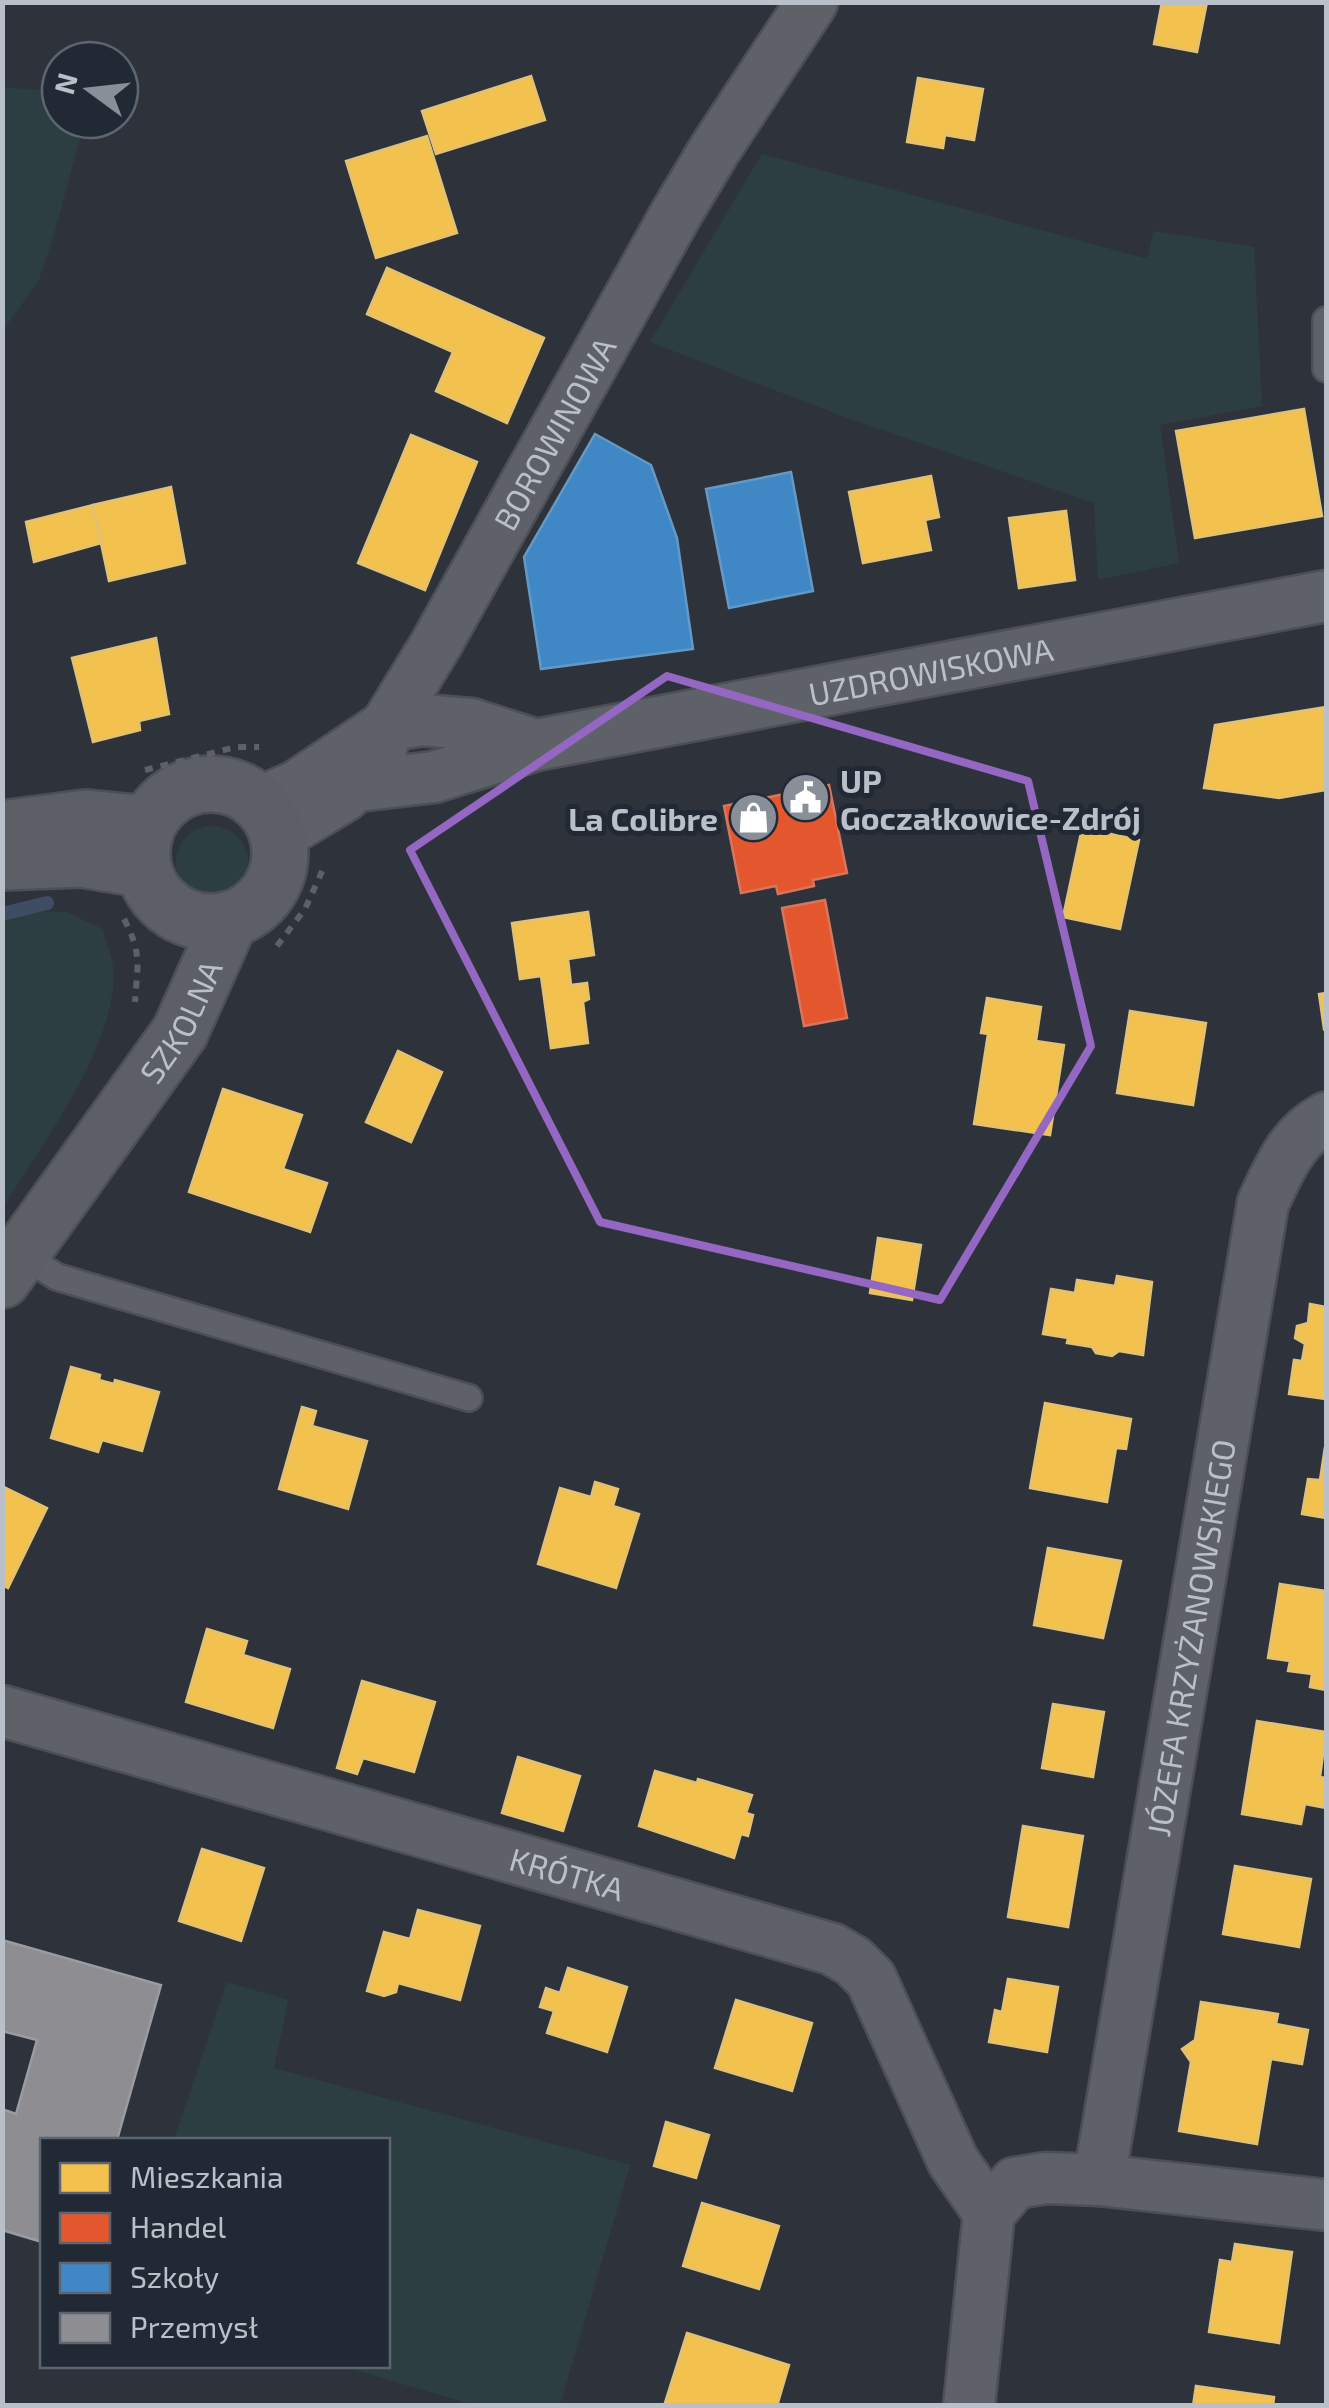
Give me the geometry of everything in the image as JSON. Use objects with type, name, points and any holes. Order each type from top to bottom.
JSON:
[{"type":"street","name":"BOROWINOWA","points":[[268,820],[358,786],[379,761],[386,726],[435,646],[676,214],[812,2]]},
{"type":"street","name":"UZDROWISKOWA","points":[[358,786],[434,776],[536,745],[1326,596]]},
{"type":"street","points":[[435,646],[447,685],[471,724]]},
{"type":"street","name":"UZDROWISKOWA","points":[[386,726],[422,720],[471,724],[536,745]]},
{"type":"street","points":[[268,820],[297,786],[386,726]]},
{"type":"street","points":[[2,829],[86,818],[137,870],[166,907],[208,920],[249,912],[270,888],[280,858],[268,820],[230,788],[198,785],[178,792],[160,806],[137,870]]},
{"type":"street","points":[[2,862],[80,859],[137,870]]},
{"type":"street","name":"SZKOLNA","points":[[119,1116],[157,1016],[208,920]]},
{"type":"street","name":"SZKOLNA","points":[[12,1267],[180,1032],[208,920]]},
{"type":"street","name":"JÓZEFA KRZYŻANOWSKIEGO","points":[[1099,2180],[1264,1203],[1288,1152],[1314,1124],[1326,1118]]},
{"type":"street","name":"KRÓTKA","points":[[2,1711],[832,1949],[872,1979],[952,2161],[990,2214]]},
{"type":"street","points":[[969,2406],[990,2214],[1015,2183],[1046,2178],[1099,2180],[1326,2205]]},
{"type":"lane","points":[[1326,320],[1326,369]]},
{"type":"lane","points":[[12,1267],[57,1276],[469,1398]]},
{"type":"path","points":[[137,870],[134,938],[140,971],[134,1002],[157,1016]]},
{"type":"highlighted area","points":[[667,676],[1028,781],[1091,1046],[940,1300],[600,1222],[410,850]]},
{"type":"shaded area","points":[[2,87],[40,90],[40,140],[80,140],[38,282],[3,330]]},
{"type":"shaded area","points":[[762,154],[1147,259],[1154,231],[1254,247],[1262,406],[1160,425],[1179,563],[1098,580],[1094,503],[842,416],[650,342]]},
{"type":"shaded area","points":[[212,826],[237,837],[248,862],[237,887],[212,898],[187,887],[176,862],[187,837]]},
{"type":"shaded area","points":[[3,910],[67,912],[102,929],[113,966],[112,996],[91,1060],[3,1208]]},
{"type":"shaded area","points":[[227,1982],[288,2000],[274,2068],[630,2165],[560,2405],[474,2405],[349,2368],[390,2368],[390,2138],[175,2138]]},
{"type":"building: Mieszkania","points":[[1162,2],[1207,2],[1197,52],[1154,44]]},
{"type":"building: Mieszkania","points":[[531,76],[545,120],[436,154],[422,111]]},
{"type":"building: Mieszkania","points":[[918,78],[983,89],[974,140],[945,135],[943,148],[907,142]]},
{"type":"building: Mieszkania","points":[[427,136],[457,233],[376,258],[346,161]]},
{"type":"building: Mieszkania","points":[[387,268],[544,338],[507,423],[436,391],[453,352],[367,314]]},
{"type":"building: Mieszkania","points":[[1304,409],[1322,516],[1195,538],[1176,431]]},
{"type":"building: Mieszkania","points":[[411,435],[477,462],[425,590],[358,563]]},
{"type":"building: Mieszkania","points":[[931,476],[939,517],[925,520],[931,550],[863,563],[849,492]]},
{"type":"building: Mieszkania","points":[[171,487],[185,563],[109,581],[93,505]]},
{"type":"building: Mieszkania","points":[[93,505],[101,543],[34,562],[26,522]]},
{"type":"building: Mieszkania","points":[[1066,511],[1075,580],[1019,588],[1009,518]]},
{"type":"building: Mieszkania","points":[[156,638],[169,714],[139,721],[140,730],[93,742],[72,658]]},
{"type":"building: Mieszkania","points":[[1326,707],[1326,790],[1279,798],[1204,788],[1215,725]]},
{"type":"building: Mieszkania","points":[[1082,828],[1139,840],[1120,929],[1063,917]]},
{"type":"building: Mieszkania","points":[[588,912],[594,955],[568,959],[571,985],[587,983],[589,999],[583,1002],[588,1043],[551,1048],[541,976],[520,979],[512,923]]},
{"type":"building: Mieszkania","points":[[1326,993],[1326,1028],[1324,1029],[1319,994]]},
{"type":"building: Mieszkania","points":[[987,998],[1041,1007],[1036,1041],[1064,1045],[1050,1135],[974,1124],[988,1034],[981,1033]]},
{"type":"building: Mieszkania","points":[[1130,1011],[1206,1023],[1193,1105],[1117,1093]]},
{"type":"building: Mieszkania","points":[[398,1051],[442,1072],[411,1142],[366,1122]]},
{"type":"building: Mieszkania","points":[[223,1089],[302,1115],[283,1169],[327,1183],[310,1232],[189,1192]]},
{"type":"building: Mieszkania","points":[[878,1238],[921,1245],[912,1300],[870,1293]]},
{"type":"building: Mieszkania","points":[[1117,1276],[1152,1282],[1143,1355],[1096,1353],[1092,1347],[1067,1343],[1068,1338],[1043,1334],[1051,1289],[1075,1293],[1077,1280],[1115,1286]]},
{"type":"building: Mieszkania","points":[[1310,1304],[1326,1307],[1326,1399],[1289,1394],[1294,1360],[1302,1361],[1305,1344],[1295,1338],[1297,1326],[1308,1323]]},
{"type":"building: Mieszkania","points":[[71,1367],[100,1375],[99,1380],[114,1384],[115,1380],[159,1392],[142,1451],[102,1440],[98,1452],[51,1438]]},
{"type":"building: Mieszkania","points":[[1045,1403],[1131,1419],[1126,1449],[1116,1448],[1107,1502],[1030,1488]]},
{"type":"building: Mieszkania","points":[[302,1407],[316,1411],[312,1426],[367,1441],[348,1509],[279,1489]]},
{"type":"building: Mieszkania","points":[[1325,1447],[1326,1518],[1302,1514],[1308,1479],[1320,1480]]},
{"type":"building: Mieszkania","points":[[595,1482],[618,1489],[613,1506],[639,1514],[616,1588],[538,1564],[560,1488],[591,1497]]},
{"type":"building: Mieszkania","points":[[2,1486],[47,1508],[8,1588],[2,1585]]},
{"type":"building: Mieszkania","points":[[1048,1548],[1121,1561],[1103,1638],[1034,1625]]},
{"type":"building: Mieszkania","points":[[1280,1584],[1326,1591],[1326,1690],[1310,1687],[1312,1674],[1288,1671],[1290,1661],[1268,1658]]},
{"type":"building: Mieszkania","points":[[207,1629],[247,1641],[243,1655],[290,1669],[273,1728],[186,1702]]},
{"type":"building: Mieszkania","points":[[362,1681],[435,1702],[414,1772],[363,1758],[357,1774],[337,1768]]},
{"type":"building: Mieszkania","points":[[1053,1704],[1104,1712],[1093,1777],[1042,1768]]},
{"type":"building: Mieszkania","points":[[1257,1721],[1326,1732],[1320,1777],[1326,1778],[1326,1808],[1305,1804],[1301,1824],[1242,1814]]},
{"type":"building: Mieszkania","points":[[518,1757],[580,1776],[563,1831],[502,1813]]},
{"type":"building: Mieszkania","points":[[655,1771],[752,1795],[746,1813],[753,1815],[748,1836],[741,1834],[734,1858],[639,1826]]},
{"type":"building: Mieszkania","points":[[1023,1826],[1083,1836],[1068,1927],[1008,1917]]},
{"type":"building: Mieszkania","points":[[202,1849],[264,1868],[241,1941],[179,1921]]},
{"type":"building: Mieszkania","points":[[1235,1866],[1311,1879],[1299,1947],[1223,1934]]},
{"type":"building: Mieszkania","points":[[418,1910],[480,1926],[460,2000],[398,1983],[396,1992],[384,1996],[367,1991],[384,1932],[410,1939]]},
{"type":"building: Mieszkania","points":[[568,1968],[627,1987],[607,2052],[547,2033],[554,2011],[540,2007],[546,1988],[560,1993]]},
{"type":"building: Mieszkania","points":[[1008,1979],[1058,1987],[1047,2052],[989,2042],[995,2010],[1002,2012]]},
{"type":"building: Mieszkania","points":[[736,2000],[812,2023],[792,2091],[715,2068]]},
{"type":"building: Mieszkania","points":[[1201,2002],[1278,2014],[1276,2024],[1308,2030],[1302,2064],[1271,2059],[1257,2144],[1179,2131],[1191,2062],[1182,2049],[1195,2040]]},
{"type":"building: Mieszkania","points":[[666,2122],[709,2135],[696,2178],[654,2166]]},
{"type":"building: Mieszkania","points":[[702,2203],[779,2226],[759,2289],[683,2266]]},
{"type":"building: Mieszkania","points":[[1235,2244],[1292,2252],[1279,2343],[1209,2332],[1220,2260],[1232,2262]]},
{"type":"building: Mieszkania","points":[[687,2333],[789,2365],[777,2406],[664,2406]]},
{"type":"building: Mieszkania","points":[[1196,2386],[1274,2397],[1273,2406],[1193,2406]]},
{"type":"building: Handel","points":[[829,785],[847,873],[813,880],[814,886],[778,894],[776,886],[741,893],[724,806]]},
{"type":"building: Handel","points":[[825,900],[847,1018],[804,1026],[782,908]]},
{"type":"building: Szkoły","points":[[595,434],[651,465],[677,538],[693,649],[541,669],[524,557]]},
{"type":"building: Szkoły","points":[[791,472],[813,591],[729,608],[706,489]]},
{"type":"building: Przemysł","points":[[2,1940],[161,1985],[118,2138],[40,2138],[40,2241],[2,2230],[2,2109],[16,2114],[37,2040],[2,2031]]},
{"type":"waterway","points":[[2,914],[47,903]]},
{"type":"place","name":"UP Goczałkowice-Zdrój","points":[[805,798]]},
{"type":"place","name":"La Colibre","points":[[753,818]]}]
